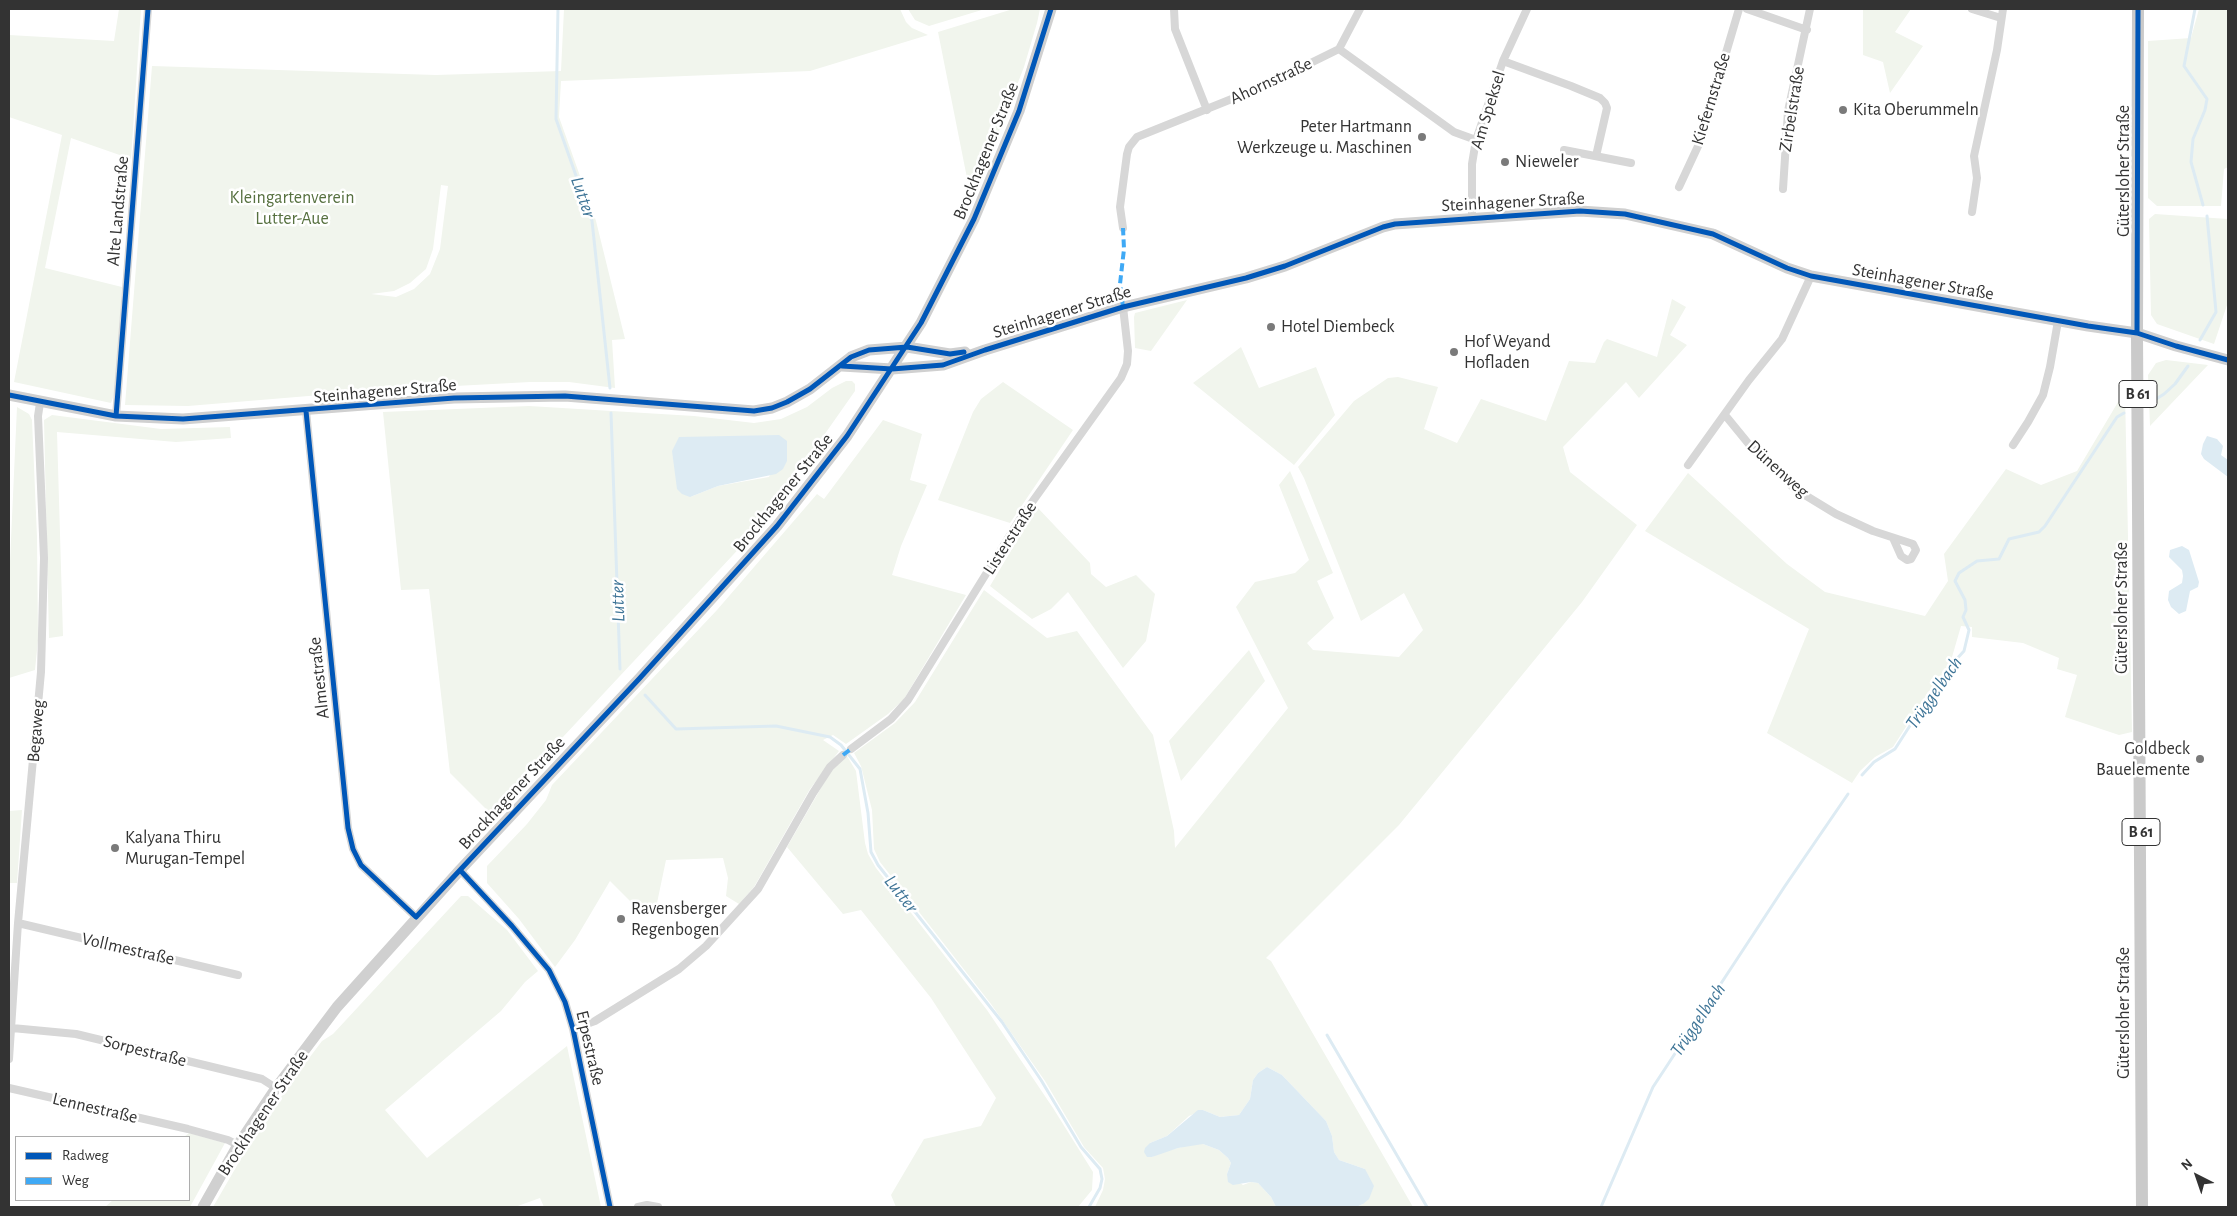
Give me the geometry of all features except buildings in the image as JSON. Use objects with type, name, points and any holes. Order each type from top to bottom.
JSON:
[{"type":"main road","name":"Brockhagener Straße","points":[[203,1207],[238,1145],[276,1088],[337,1007],[416,917],[639,679],[777,526],[847,436],[892,369],[947,275],[999,163],[1019,111],[1051,9]]},
{"type":"main road","name":"Gütersloher Straße","points":[[2138,9],[2137,333],[2142,1207]]},
{"type":"main road","name":"Steinhagener Straße","points":[[842,366],[892,369],[943,365],[1123,307],[1246,278],[1285,266],[1383,226],[1406,222],[1580,211],[1625,214],[1720,236],[1787,268],[1811,276],[2058,321],[2137,333],[2228,360]]},
{"type":"main road","name":"Steinhagener Straße","points":[[9,395],[40,403],[116,416],[183,419],[454,398],[565,396],[754,411],[772,408],[787,402],[810,389],[842,366],[851,357],[869,350],[906,346],[950,354],[985,350]]},
{"type":"street","name":"Alte Landstraße","points":[[116,416],[148,9]]},
{"type":"street","points":[[1174,9],[1175,29],[1207,110]]},
{"type":"street","points":[[1360,9],[1339,49],[1454,132],[1476,140]]},
{"type":"street","name":"Am Speksel","points":[[1472,217],[1472,164],[1476,140],[1503,61],[1527,9]]},
{"type":"street","name":"Kiefernstraße","points":[[1679,188],[1699,144],[1739,9]]},
{"type":"street","points":[[1747,9],[1806,30]]},
{"type":"street","name":"Zirbelstraße","points":[[1783,190],[1788,111],[1810,9]]},
{"type":"street","points":[[1972,9],[2001,18]]},
{"type":"street","points":[[1972,212],[1977,178],[1974,156],[1997,50],[2003,9]]},
{"type":"street","name":"Ahornstraße","points":[[1123,228],[1120,207],[1129,147],[1143,134],[1264,86],[1339,49]]},
{"type":"street","points":[[1503,61],[1571,86],[1600,98],[1605,103],[1607,108],[1596,156]]},
{"type":"street","points":[[1564,150],[1630,163]]},
{"type":"street","points":[[1688,465],[1782,338],[1811,276]]},
{"type":"street","name":"Listerstraße","points":[[851,749],[891,719],[908,700],[1020,519],[1120,378],[1127,364],[1128,351],[1123,307]]},
{"type":"street","points":[[2012,445],[2043,395],[2058,321]]},
{"type":"street","name":"Begaweg","points":[[9,1059],[18,923],[41,672],[44,558],[38,416],[40,403]]},
{"type":"street","name":"Almestraße","points":[[306,410],[348,828],[353,848],[361,864],[416,917]]},
{"type":"street","name":"Dünenweg","points":[[1725,415],[1752,448],[1795,489],[1836,514],[1893,538]]},
{"type":"street","name":"Erpestraße","points":[[573,1028],[595,1021],[679,969],[706,946],[758,889],[813,792],[830,767],[842,755]]},
{"type":"street","name":"Erpestraße","points":[[460,870],[512,926],[549,970],[565,1002],[573,1028],[610,1207]]},
{"type":"street","name":"Vollmestraße","points":[[18,923],[238,975]]},
{"type":"street","name":"Sorpestraße","points":[[12,1028],[76,1034],[262,1079],[276,1088]]},
{"type":"street","name":"Lennestraße","points":[[9,1088],[188,1129],[228,1140],[238,1145]]},
{"type":"street","points":[[638,1207],[647,1205],[658,1207]]},
{"type":"green space","points":[[119,9],[141,9],[131,159],[71,138],[45,268],[122,287],[115,392],[111,403],[14,382],[62,135],[9,117],[9,35],[114,41]]},
{"type":"green space","name":"Kleingartenverein Lutter-Aue","points":[[564,9],[900,9],[906,22],[912,28],[928,35],[810,71],[561,81],[559,117],[596,221],[625,339],[612,340],[615,388],[569,382],[530,382],[381,390],[188,406],[125,405],[152,66],[436,75],[561,71]],"holes":[[[441,185],[448,186],[440,249],[430,274],[414,289],[396,297],[371,294],[394,291],[410,283],[426,269],[433,249]]]},
{"type":"green space","points":[[908,9],[985,9],[929,26],[915,20]]},
{"type":"green space","points":[[1013,9],[1040,9],[1024,67],[998,134],[976,181],[968,183],[938,32]]},
{"type":"green space","points":[[1863,9],[1911,9],[1895,32],[1923,46],[1890,93],[1883,62],[1863,55]]},
{"type":"green space","points":[[2199,9],[2228,9],[2228,167],[2224,169],[2221,206],[2157,206],[2148,198],[2148,41],[2191,38]]},
{"type":"green space","points":[[2155,214],[2228,219],[2228,302],[2214,344],[2157,324],[2151,315],[2149,219]]},
{"type":"green space","points":[[1672,299],[1686,307],[1670,335],[1687,345],[1639,398],[1626,382],[1563,447],[1570,472],[1637,525],[1582,602],[1399,825],[1266,958],[1271,961],[1413,1207],[1356,1207],[1363,1204],[1365,1169],[1339,1160],[1334,1152],[1332,1136],[1326,1121],[1282,1075],[1267,1067],[1258,1073],[1253,1080],[1250,1099],[1239,1115],[1220,1117],[1203,1110],[1189,1116],[1167,1136],[1150,1143],[1152,1157],[1162,1152],[1194,1144],[1203,1144],[1219,1150],[1231,1163],[1227,1174],[1243,1185],[1251,1182],[1258,1183],[1271,1197],[1276,1207],[1095,1207],[1103,1190],[1105,1179],[1103,1168],[1084,1147],[1045,1081],[991,1004],[880,862],[874,849],[872,810],[861,766],[854,753],[895,723],[915,702],[984,590],[1047,638],[1077,631],[1153,735],[1174,831],[1175,848],[1288,708],[1236,607],[1255,582],[1295,573],[1309,560],[1279,485],[1290,471],[1333,573],[1317,581],[1334,618],[1307,643],[1313,650],[1399,657],[1423,630],[1404,593],[1361,621],[1298,467],[1354,401],[1388,378],[1398,377],[1438,387],[1424,429],[1457,443],[1481,399],[1546,421],[1569,361],[1595,363],[1607,339],[1657,357]]},
{"type":"green space","points":[[1187,300],[1151,351],[1135,348],[1135,313]]},
{"type":"green space","points":[[1241,347],[1259,388],[1316,367],[1335,415],[1294,465],[1193,383]]},
{"type":"green space","points":[[2166,360],[2208,365],[2150,426],[2148,375],[2156,363]]},
{"type":"green space","points":[[846,381],[852,381],[855,384],[855,391],[761,525],[491,814],[450,773],[429,589],[401,590],[383,412],[529,406],[694,416],[754,423],[781,419],[807,407],[832,388]],"holes":[[[787,441],[769,477],[718,486],[690,497]]]},
{"type":"green space","points":[[1003,382],[1073,430],[1010,523],[938,500],[973,412],[981,399]]},
{"type":"green space","points":[[2124,392],[2132,732],[2119,735],[2065,717],[2077,675],[2057,669],[2059,658],[2023,643],[1972,637],[1972,627],[1961,626],[1950,664],[1941,680],[1929,691],[1893,747],[1875,757],[1860,771],[1852,783],[1767,733],[1809,629],[1645,531],[1688,473],[1787,564],[1825,592],[1925,616],[1948,581],[1944,554],[2006,469],[2041,485],[2077,471]]},
{"type":"green space","points":[[17,407],[29,414],[32,420],[37,537],[38,640],[35,670],[9,678],[9,584]]},
{"type":"green space","points":[[52,415],[161,429],[230,427],[231,438],[176,442],[57,432],[63,636],[49,638],[44,420]]},
{"type":"green space","points":[[883,420],[922,434],[910,480],[927,485],[901,546],[892,575],[966,595],[904,699],[888,714],[846,744],[833,735],[823,740],[839,751],[810,789],[754,887],[739,904],[726,896],[728,878],[723,858],[666,860],[657,903],[645,916],[610,881],[575,940],[555,967],[519,919],[487,883],[487,866],[527,824],[546,800],[552,785],[717,610],[817,494],[824,499]]},
{"type":"green space","points":[[1037,507],[1090,563],[1091,574],[1106,587],[1136,575],[1155,594],[1146,641],[1123,668],[1068,592],[1051,609],[1032,619],[990,586]]},
{"type":"green space","points":[[1249,650],[1265,681],[1181,781],[1169,741]]},
{"type":"green space","points":[[847,756],[856,771],[865,843],[868,854],[876,868],[987,1010],[1053,1108],[1093,1172],[1092,1190],[1078,1207],[896,1207],[891,1195],[924,1139],[981,1126],[996,1098],[931,998],[861,910],[843,914],[787,847],[832,769]]},
{"type":"green space","points":[[22,810],[17,883],[9,883],[9,811]]},
{"type":"green space","points":[[461,896],[468,896],[507,930],[538,971],[525,982],[501,1011],[385,1110],[427,1158],[567,1046],[601,1207],[544,1207],[540,1198],[515,1207],[213,1207],[246,1150],[291,1082],[322,1041],[333,1034]]},
{"type":"green space","points":[[189,1133],[225,1143],[190,1207],[105,1207],[112,1201],[190,1201],[190,1136],[185,1136]]},
{"type":"shaded area","points":[[779,435],[787,441],[787,461],[783,469],[776,474],[718,486],[690,497],[682,494],[677,489],[672,451],[679,437]]},
{"type":"shaded area","points":[[2207,436],[2217,439],[2223,446],[2221,455],[2228,460],[2228,477],[2204,459],[2201,454]]},
{"type":"shaded area","points":[[2182,546],[2189,550],[2199,582],[2198,587],[2190,591],[2186,611],[2179,614],[2171,607],[2168,600],[2169,591],[2182,583],[2182,570],[2169,557],[2170,550]]},
{"type":"shaded area","points":[[1267,1067],[1282,1075],[1326,1121],[1332,1136],[1334,1152],[1339,1160],[1365,1169],[1374,1186],[1369,1199],[1363,1204],[1356,1207],[1276,1207],[1271,1197],[1258,1183],[1251,1182],[1233,1185],[1228,1182],[1227,1174],[1231,1163],[1228,1158],[1219,1150],[1203,1144],[1178,1148],[1147,1157],[1144,1152],[1150,1143],[1167,1136],[1198,1110],[1203,1110],[1220,1117],[1239,1115],[1250,1099],[1253,1080],[1258,1073]]},
{"type":"waterway","name":"Lutter","points":[[558,9],[556,119],[592,221],[610,388]]},
{"type":"waterway","name":"Trüggelbach","points":[[2195,9],[2184,66],[2207,99],[2205,110],[2193,139],[2191,162],[2203,205]]},
{"type":"waterway","name":"Trüggelbach","points":[[2200,340],[2216,312],[2207,216]]},
{"type":"waterway","name":"Trüggelbach","points":[[2153,401],[2175,384],[2188,366]]},
{"type":"waterway","name":"Lutter","points":[[611,413],[620,669]]},
{"type":"waterway","name":"Trüggelbach","points":[[1862,775],[1874,762],[1895,749],[1920,710],[1944,681],[1953,663],[1964,651],[1969,630],[1963,617],[1966,610],[1965,600],[1955,581],[1959,573],[1977,561],[1999,559],[2009,539],[2039,532],[2045,526],[2117,417],[2124,413]]},
{"type":"waterway","name":"Lutter","points":[[645,695],[676,729],[776,726],[830,737],[841,745],[860,769],[868,813],[871,852],[878,865],[1002,1022],[1041,1080],[1081,1147],[1100,1169],[1102,1179],[1100,1188],[1089,1207]]},
{"type":"waterway","name":"Trüggelbach","points":[[1601,1207],[1653,1087],[1848,794]]},
{"type":"waterway","points":[[1327,1035],[1427,1207]]},
{"type":"marked path","points":[[1123,228],[1124,249],[1120,284],[1123,307]]},
{"type":"marked path","points":[[843,755],[851,749]]},
{"type":"cycle path","points":[[116,416],[148,9]]},
{"type":"cycle path","points":[[306,411],[348,828],[353,849],[361,865],[416,917],[639,679],[777,526],[847,436],[921,323],[974,219],[1019,111],[1051,9]]},
{"type":"cycle path","points":[[2137,333],[2138,9]]},
{"type":"cycle path","points":[[842,366],[892,369],[943,365],[1123,307],[1246,278],[1285,266],[1395,224],[1580,211],[1625,214],[1713,234],[1787,268],[1811,276],[2088,326],[2137,333],[2228,360]]},
{"type":"cycle path","points":[[9,395],[116,416],[183,419],[454,398],[565,396],[754,411],[772,408],[787,402],[810,389],[851,357],[869,350],[907,347],[950,354],[964,352]]},
{"type":"cycle path","points":[[460,870],[512,926],[549,970],[565,1002],[573,1029],[610,1207]]},
{"type":"place","name":"Kita Oberummeln","points":[[1843,110]]},
{"type":"place","name":"Peter Hartmann Werkzeuge u. Maschinen","points":[[1422,137]]},
{"type":"place","name":"Nieweler","points":[[1505,162]]},
{"type":"place","name":"Hotel Diembeck","points":[[1271,327]]},
{"type":"place","name":"Hof Weyand Hofladen","points":[[1454,352]]},
{"type":"place","name":"Goldbeck Bauelemente","points":[[2200,759]]},
{"type":"place","name":"Kalyana Thiru Murugan-Tempel","points":[[115,848]]},
{"type":"place","name":"Ravensberger Regenbogen","points":[[621,919]]}]
